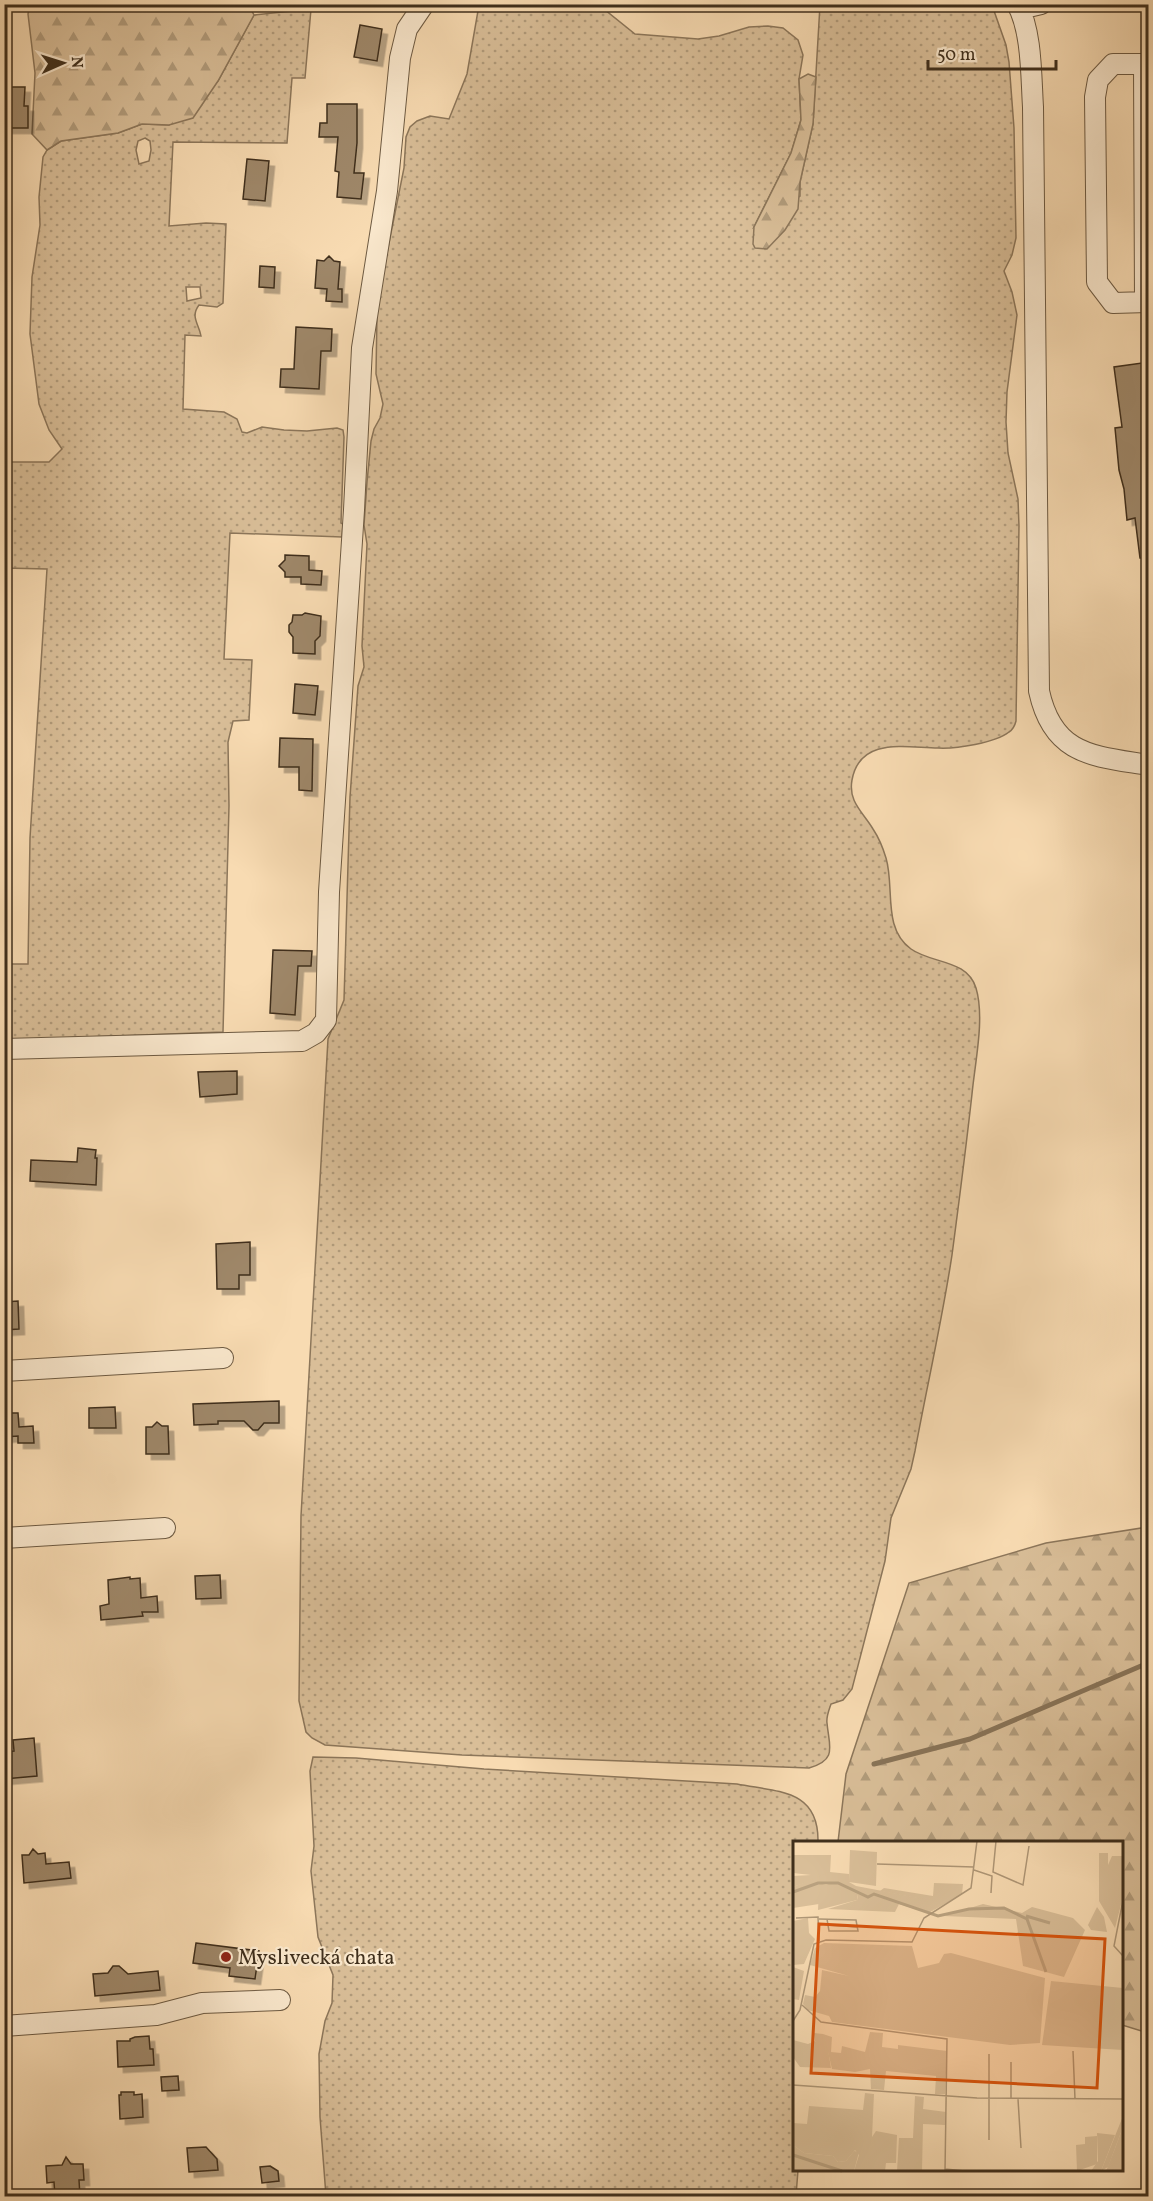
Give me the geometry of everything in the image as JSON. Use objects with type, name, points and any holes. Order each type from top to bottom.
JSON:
[{"type":"street","points":[[4,1049],[302,1041],[316,1033],[326,1020],[330,870],[354,510],[362,348],[387,191],[400,58],[407,29],[424,4]]},
{"type":"street","points":[[1041,4],[1019,7],[1030,59],[1034,107],[1039,691],[1050,722],[1062,737],[1079,750],[1089,755],[1149,765]]},
{"type":"street","points":[[1113,64],[1146,64],[1147,302],[1113,303],[1097,282],[1095,97],[1098,80],[1113,64]]},
{"type":"street","points":[[4,1371],[223,1358]]},
{"type":"street","points":[[4,1538],[165,1528]]},
{"type":"street","points":[[4,2026],[156,2015],[202,2003],[280,2000]]},
{"type":"green space","points":[[30,4],[248,4],[254,15],[218,81],[193,118],[169,125],[142,124],[118,133],[61,141],[47,150],[32,134],[35,73],[28,14]]},
{"type":"green space","points":[[479,5],[590,5],[605,10],[635,34],[698,39],[719,36],[749,27],[783,28],[798,40],[803,55],[799,79],[801,120],[791,153],[754,227],[800,196],[800,182],[813,124],[820,5],[990,5],[993,8],[1006,45],[1009,62],[1014,128],[1016,238],[1012,255],[1004,271],[1017,315],[1007,392],[1006,422],[1008,453],[1018,499],[1019,526],[1016,721],[1012,730],[1003,736],[975,744],[946,748],[899,747],[875,751],[864,756],[852,780],[854,801],[877,836],[886,858],[896,930],[902,940],[919,954],[948,963],[965,972],[976,988],[980,1013],[952,1255],[915,1451],[911,1469],[891,1518],[885,1561],[852,1689],[843,1700],[831,1704],[828,1714],[830,1751],[824,1761],[809,1768],[462,1755],[325,1745],[306,1732],[299,1701],[301,1516],[328,1039],[344,1000],[350,797],[358,686],[364,667],[362,646],[367,544],[364,525],[367,482],[371,441],[383,404],[376,374],[377,314],[404,168],[406,137],[410,127],[417,121],[430,116],[449,119],[467,74]]},
{"type":"green space","points":[[311,9],[305,78],[292,78],[287,143],[173,142],[169,226],[226,224],[223,303],[217,307],[199,305],[195,317],[201,336],[185,335],[183,409],[224,412],[237,419],[242,432],[247,433],[262,427],[307,431],[337,428],[343,430],[341,523],[343,524],[342,537],[230,533],[224,659],[252,660],[249,720],[233,721],[228,742],[229,806],[223,1032],[5,1040],[5,964],[28,964],[30,838],[47,569],[5,568],[4,462],[49,462],[62,449],[49,430],[39,404],[30,334],[32,277],[40,225],[39,197],[43,157],[47,150],[61,141],[118,133],[142,124],[169,125],[218,81],[254,15]],"holes":[[[145,138],[150,141],[149,161],[139,164],[136,150],[138,141]],[[186,287],[200,287],[201,298],[187,301]]]},
{"type":"green space","points":[[808,74],[816,77],[813,124],[800,182],[798,209],[785,230],[767,249],[755,248],[753,244],[754,227],[791,153],[801,120],[799,79]]},
{"type":"green space","points":[[1148,1527],[1148,2033],[1123,2025],[1123,1841],[838,1841],[846,1774],[909,1583],[1046,1543]]},
{"type":"green space","points":[[313,1757],[356,1758],[484,1769],[737,1784],[781,1792],[804,1802],[812,1812],[818,1841],[793,1841],[793,2171],[798,2171],[796,2196],[326,2196],[320,2117],[319,2054],[325,2021],[332,2003],[333,1975],[318,1937],[311,1871],[314,1846],[310,1771]]},
{"type":"building","points":[[360,25],[382,29],[377,61],[354,57]]},
{"type":"building","points":[[25,87],[24,106],[28,106],[28,128],[4,128],[4,89]]},
{"type":"building","points":[[327,104],[357,104],[354,173],[364,173],[361,199],[337,197],[339,172],[335,171],[338,137],[319,137],[320,123],[327,123]]},
{"type":"building","points":[[247,159],[269,161],[265,201],[243,199]]},
{"type":"building","points":[[329,256],[334,261],[340,262],[338,289],[342,289],[342,302],[326,301],[327,289],[315,288],[317,260],[324,261]]},
{"type":"building","points":[[260,266],[275,267],[274,288],[259,287]]},
{"type":"building","points":[[296,327],[332,329],[331,351],[321,351],[319,389],[280,387],[281,369],[294,369]]},
{"type":"building","points":[[1149,362],[1149,558],[1140,558],[1135,518],[1127,520],[1124,489],[1119,470],[1115,428],[1122,427],[1114,367]]},
{"type":"building","points":[[285,555],[309,556],[309,570],[322,571],[321,585],[301,584],[301,577],[285,577],[285,572],[279,566],[285,560]]},
{"type":"building","points":[[305,613],[321,616],[320,636],[315,641],[315,654],[293,653],[293,637],[289,632],[289,625],[293,615]]},
{"type":"building","points":[[295,684],[318,686],[315,715],[293,713]]},
{"type":"building","points":[[280,738],[313,739],[312,791],[299,790],[299,767],[279,767]]},
{"type":"building","points":[[273,950],[312,951],[311,966],[298,966],[295,1015],[270,1013]]},
{"type":"building","points":[[237,1071],[237,1094],[200,1097],[198,1072]]},
{"type":"building","points":[[78,1148],[96,1150],[96,1185],[30,1181],[31,1160],[77,1162]]},
{"type":"building","points":[[250,1242],[250,1275],[239,1275],[239,1289],[217,1289],[216,1244]]},
{"type":"building","points":[[18,1301],[19,1329],[4,1330],[4,1302]]},
{"type":"building","points":[[279,1401],[279,1423],[264,1423],[258,1430],[253,1430],[244,1421],[218,1421],[218,1424],[194,1425],[193,1404]]},
{"type":"building","points":[[115,1407],[116,1428],[89,1428],[89,1408]]},
{"type":"building","points":[[4,1413],[18,1413],[19,1427],[33,1426],[34,1443],[18,1443],[18,1436],[4,1437]]},
{"type":"building","points":[[157,1422],[162,1426],[168,1426],[169,1454],[146,1454],[146,1427],[152,1427]]},
{"type":"building","points":[[220,1575],[221,1598],[196,1599],[195,1576]]},
{"type":"building","points":[[130,1577],[130,1579],[140,1578],[141,1598],[157,1596],[158,1612],[142,1612],[143,1616],[101,1620],[100,1606],[109,1604],[108,1580]]},
{"type":"building","points":[[34,1738],[37,1776],[4,1779],[4,1752],[14,1751],[13,1740]]},
{"type":"building","points":[[33,1849],[38,1854],[45,1853],[46,1864],[69,1862],[71,1878],[24,1883],[22,1855],[29,1855]]},
{"type":"building","name":"Myslivecká chata","points":[[196,1943],[259,1951],[255,1979],[229,1976],[230,1968],[193,1963]]},
{"type":"building","points":[[113,1966],[119,1966],[128,1974],[158,1971],[160,1990],[95,1996],[93,1974],[108,1973]]},
{"type":"building","points":[[149,2036],[154,2065],[118,2067],[117,2041],[130,2041],[135,2037]]},
{"type":"building","points":[[178,2076],[179,2090],[162,2091],[161,2077]]},
{"type":"building","points":[[121,2092],[142,2094],[143,2117],[120,2119],[119,2095]]},
{"type":"building","points":[[206,2147],[217,2159],[218,2170],[189,2172],[187,2148]]},
{"type":"building","points":[[66,2157],[71,2164],[83,2164],[84,2180],[79,2180],[80,2196],[55,2196],[54,2182],[47,2183],[46,2166],[62,2165]]},
{"type":"building","points":[[270,2166],[278,2171],[279,2181],[262,2183],[260,2167]]},
{"type":"waterway","points":[[874,1764],[970,1739],[1148,1663]]},
{"type":"place","name":"Myslivecká chata","points":[[226,1957]]}]
